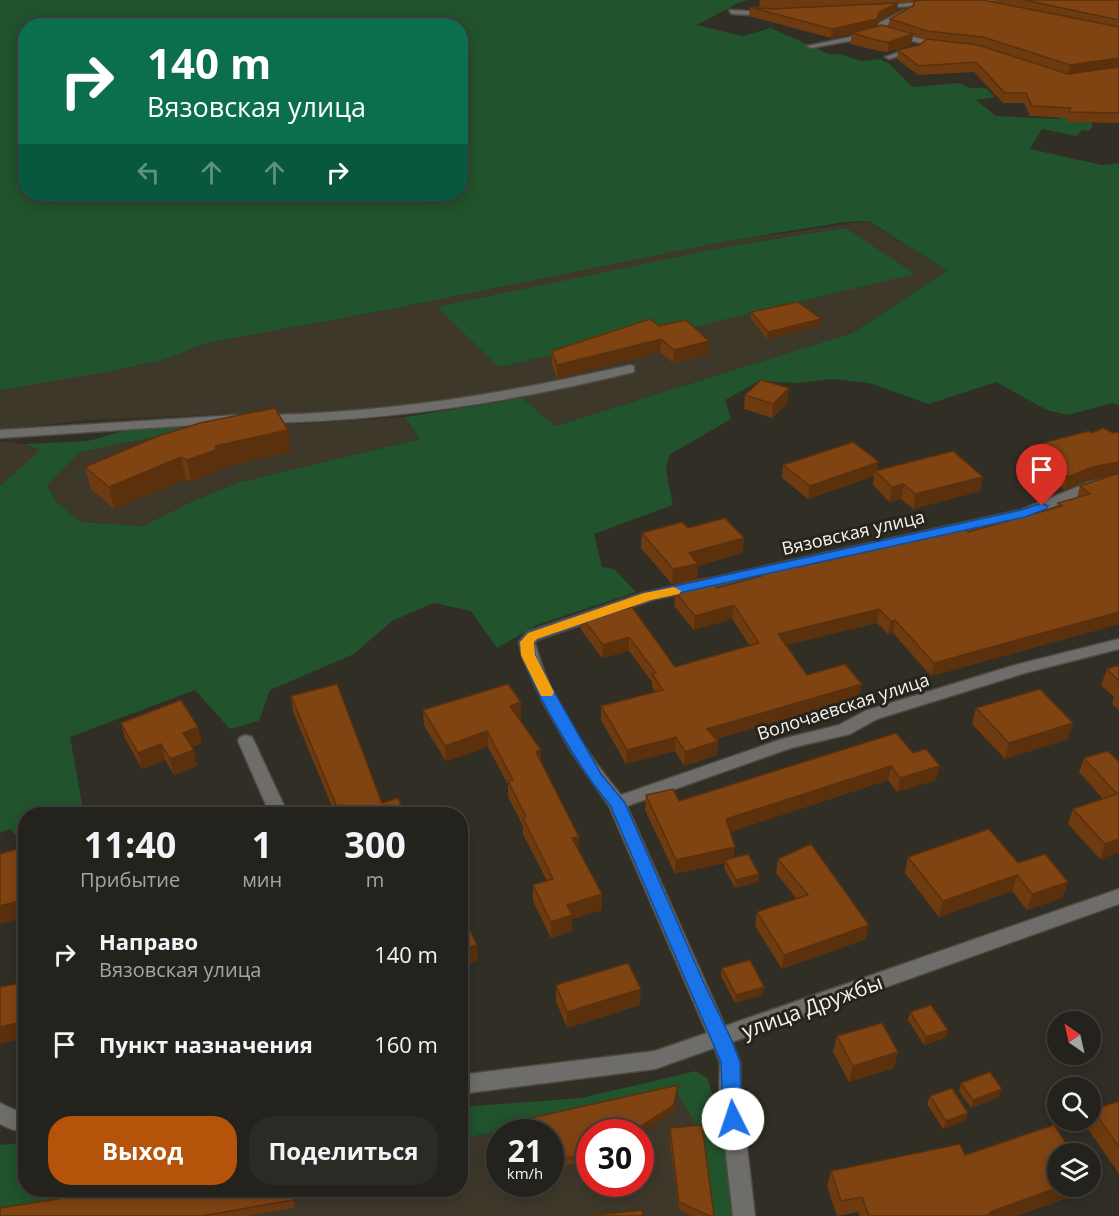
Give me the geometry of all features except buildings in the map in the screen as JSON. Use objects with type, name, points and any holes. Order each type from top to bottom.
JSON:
[{"type":"street","points":[[955,2],[993,0]]},
{"type":"street","points":[[874,6],[945,2]]},
{"type":"street","points":[[964,2],[1001,10]]},
{"type":"street","points":[[882,31],[882,25],[908,12],[889,6]]},
{"type":"street","points":[[732,12],[780,13]]},
{"type":"street","points":[[811,46],[832,44],[882,31],[924,44],[949,46]]},
{"type":"street","points":[[889,57],[914,50],[924,44]]},
{"type":"street","points":[[0,434],[228,419],[297,419],[388,414],[488,400],[630,369]]},
{"type":"street","name":"Вязовская улица","points":[[617,803],[596,778],[540,681],[528,655],[527,642],[532,636],[648,596],[1025,513],[1094,485],[1119,479]]},
{"type":"street","name":"Волочаевская улица","points":[[617,803],[788,743],[844,730],[871,715],[1022,669],[1119,644]]},
{"type":"street","points":[[246,741],[276,807]]},
{"type":"street","points":[[617,803],[730,1062],[731,1107],[744,1216]]},
{"type":"street","name":"улица Дружбы","points":[[468,1084],[655,1060],[721,1039],[1119,896]]},
{"type":"street","points":[[0,1113],[13,1120],[18,1120]]},
{"type":"shaded area","points":[[868,221],[947,271],[852,333],[555,426],[512,390],[406,409],[299,416],[227,414],[89,420],[0,430],[0,390],[113,371],[166,359],[207,343],[387,310],[728,241]]},
{"type":"shaded area","points":[[405,417],[420,439],[240,482],[195,500],[143,526],[80,522],[56,501],[47,485],[80,452],[91,448],[222,423],[297,424]]},
{"type":"shaded area","points":[[0,441],[25,444],[41,450],[0,486]]},
{"type":"shaded area","points":[[677,1093],[701,1133],[712,1216],[1,1216],[122,1197],[468,1197],[468,1138],[486,1134],[486,1197],[564,1197],[564,1119],[555,1119]]},
{"type":"green space","points":[[0,0],[750,0],[740,2],[697,25],[743,36],[771,28],[831,55],[839,54],[861,61],[880,59],[891,65],[912,87],[960,83],[970,88],[986,88],[995,97],[976,100],[996,116],[1059,119],[1057,112],[1084,111],[1093,126],[1089,131],[1082,130],[1076,136],[1042,129],[1030,149],[1102,165],[1119,163],[1119,405],[1113,403],[1068,415],[1047,410],[996,382],[929,404],[869,383],[832,379],[799,383],[759,381],[725,400],[731,419],[669,455],[666,470],[673,505],[594,534],[602,567],[614,569],[636,592],[537,625],[497,648],[471,611],[434,603],[392,621],[354,654],[270,690],[259,721],[230,729],[195,690],[70,737],[83,807],[18,807],[18,838],[10,829],[0,833],[0,486],[40,450],[25,444],[88,441],[141,426],[222,423],[80,452],[47,485],[56,501],[80,522],[143,526],[195,500],[240,482],[420,439],[405,417],[522,398],[555,426],[852,333],[947,271],[869,221],[845,222],[728,241],[387,310],[207,343],[166,359],[113,371],[0,390]]},
{"type":"green space","points":[[846,228],[915,274],[660,335],[597,344],[499,367],[437,307],[725,247]]},
{"type":"green space","points":[[696,1071],[708,1079],[729,1158],[737,1216],[712,1216],[701,1133],[677,1093],[555,1119],[486,1119],[486,1134],[468,1138],[468,1106],[581,1098]]},
{"type":"green space","points":[[18,1144],[18,1197],[122,1197],[0,1216],[0,1145]]},
{"type":"slow traffic","points":[[547,692],[528,655],[527,642],[532,636],[648,596],[674,591]]},
{"type":"route","points":[[733,1119],[730,1062],[721,1039],[693,981],[617,803],[596,778],[540,681],[528,655],[527,642],[532,636],[648,596],[704,586],[1025,513],[1042,506]]}]
